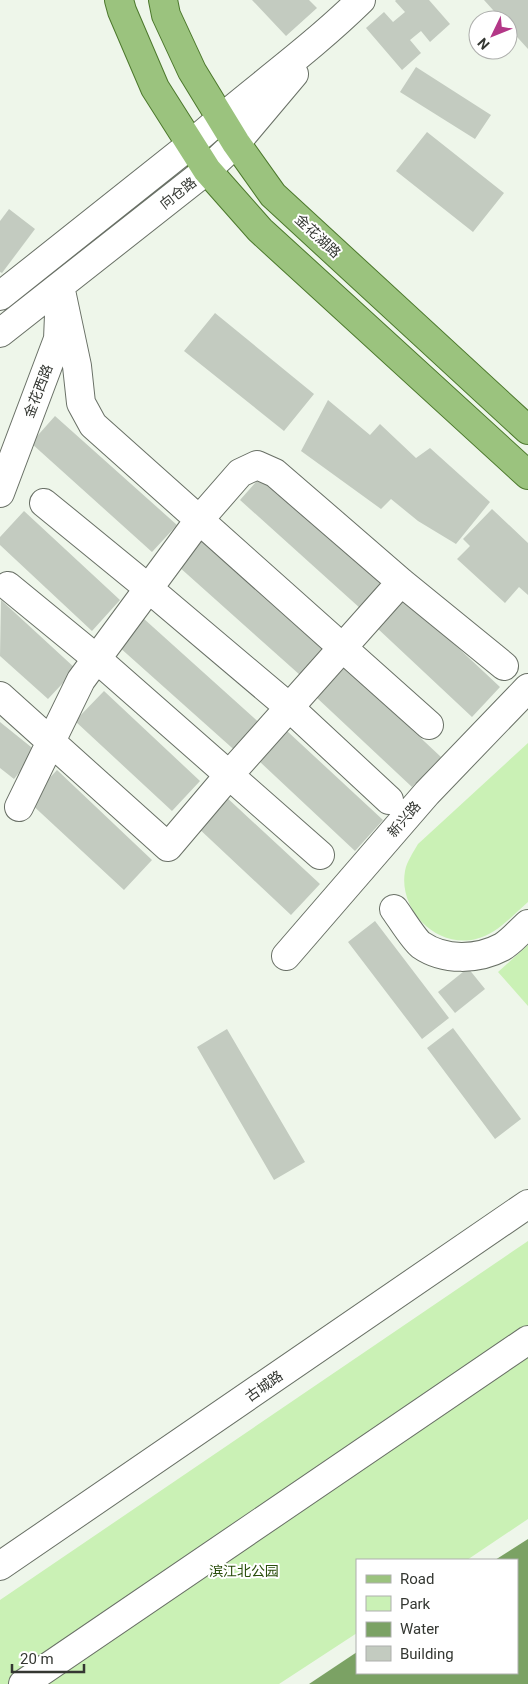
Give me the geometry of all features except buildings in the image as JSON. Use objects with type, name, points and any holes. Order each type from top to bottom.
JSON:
[{"type":"main road","points":[[119,0],[155,88],[207,170],[260,230],[528,475]]},
{"type":"main road","name":"金花湖路","points":[[163,0],[166,15],[192,71],[236,143],[273,195],[528,430]]},
{"type":"street","name":"向仓路","points":[[0,333],[207,170],[236,143],[332,29],[361,0]]},
{"type":"street","name":"向仓路","points":[[0,296],[332,29]]},
{"type":"street","name":"金花西路","points":[[0,493],[58,339],[60,286]]},
{"type":"street","points":[[60,286],[77,366],[81,403],[93,425],[429,725]]},
{"type":"street","points":[[19,807],[81,680],[199,520],[240,473],[257,465],[275,473],[401,582],[504,666]]},
{"type":"street","points":[[44,503],[290,708],[389,800]]},
{"type":"street","points":[[0,696],[168,847],[229,775],[401,582]]},
{"type":"street","points":[[8,586],[97,659],[320,855]]},
{"type":"street","name":"新兴路","points":[[286,956],[427,793],[528,688]]},
{"type":"street","points":[[394,909],[421,945],[440,954],[458,958],[480,955],[503,946],[528,924]]},
{"type":"street","name":"古城路","points":[[0,1566],[528,1204]]},
{"type":"street","points":[[23,1684],[528,1340]]},
{"type":"green space","points":[[528,743],[528,902],[504,924],[484,937],[461,941],[447,938],[423,923],[414,912],[404,886],[407,864],[418,844]]},
{"type":"green space","points":[[528,945],[528,1006],[498,972]]},
{"type":"green space","name":"滨江北公园","points":[[528,1241],[528,1519],[468,1559],[356,1559],[356,1634],[279,1684],[0,1684],[0,1600]]},
{"type":"water","points":[[528,1539],[528,1684],[309,1684],[356,1653],[356,1674],[518,1674],[518,1559],[497,1559]]}]
